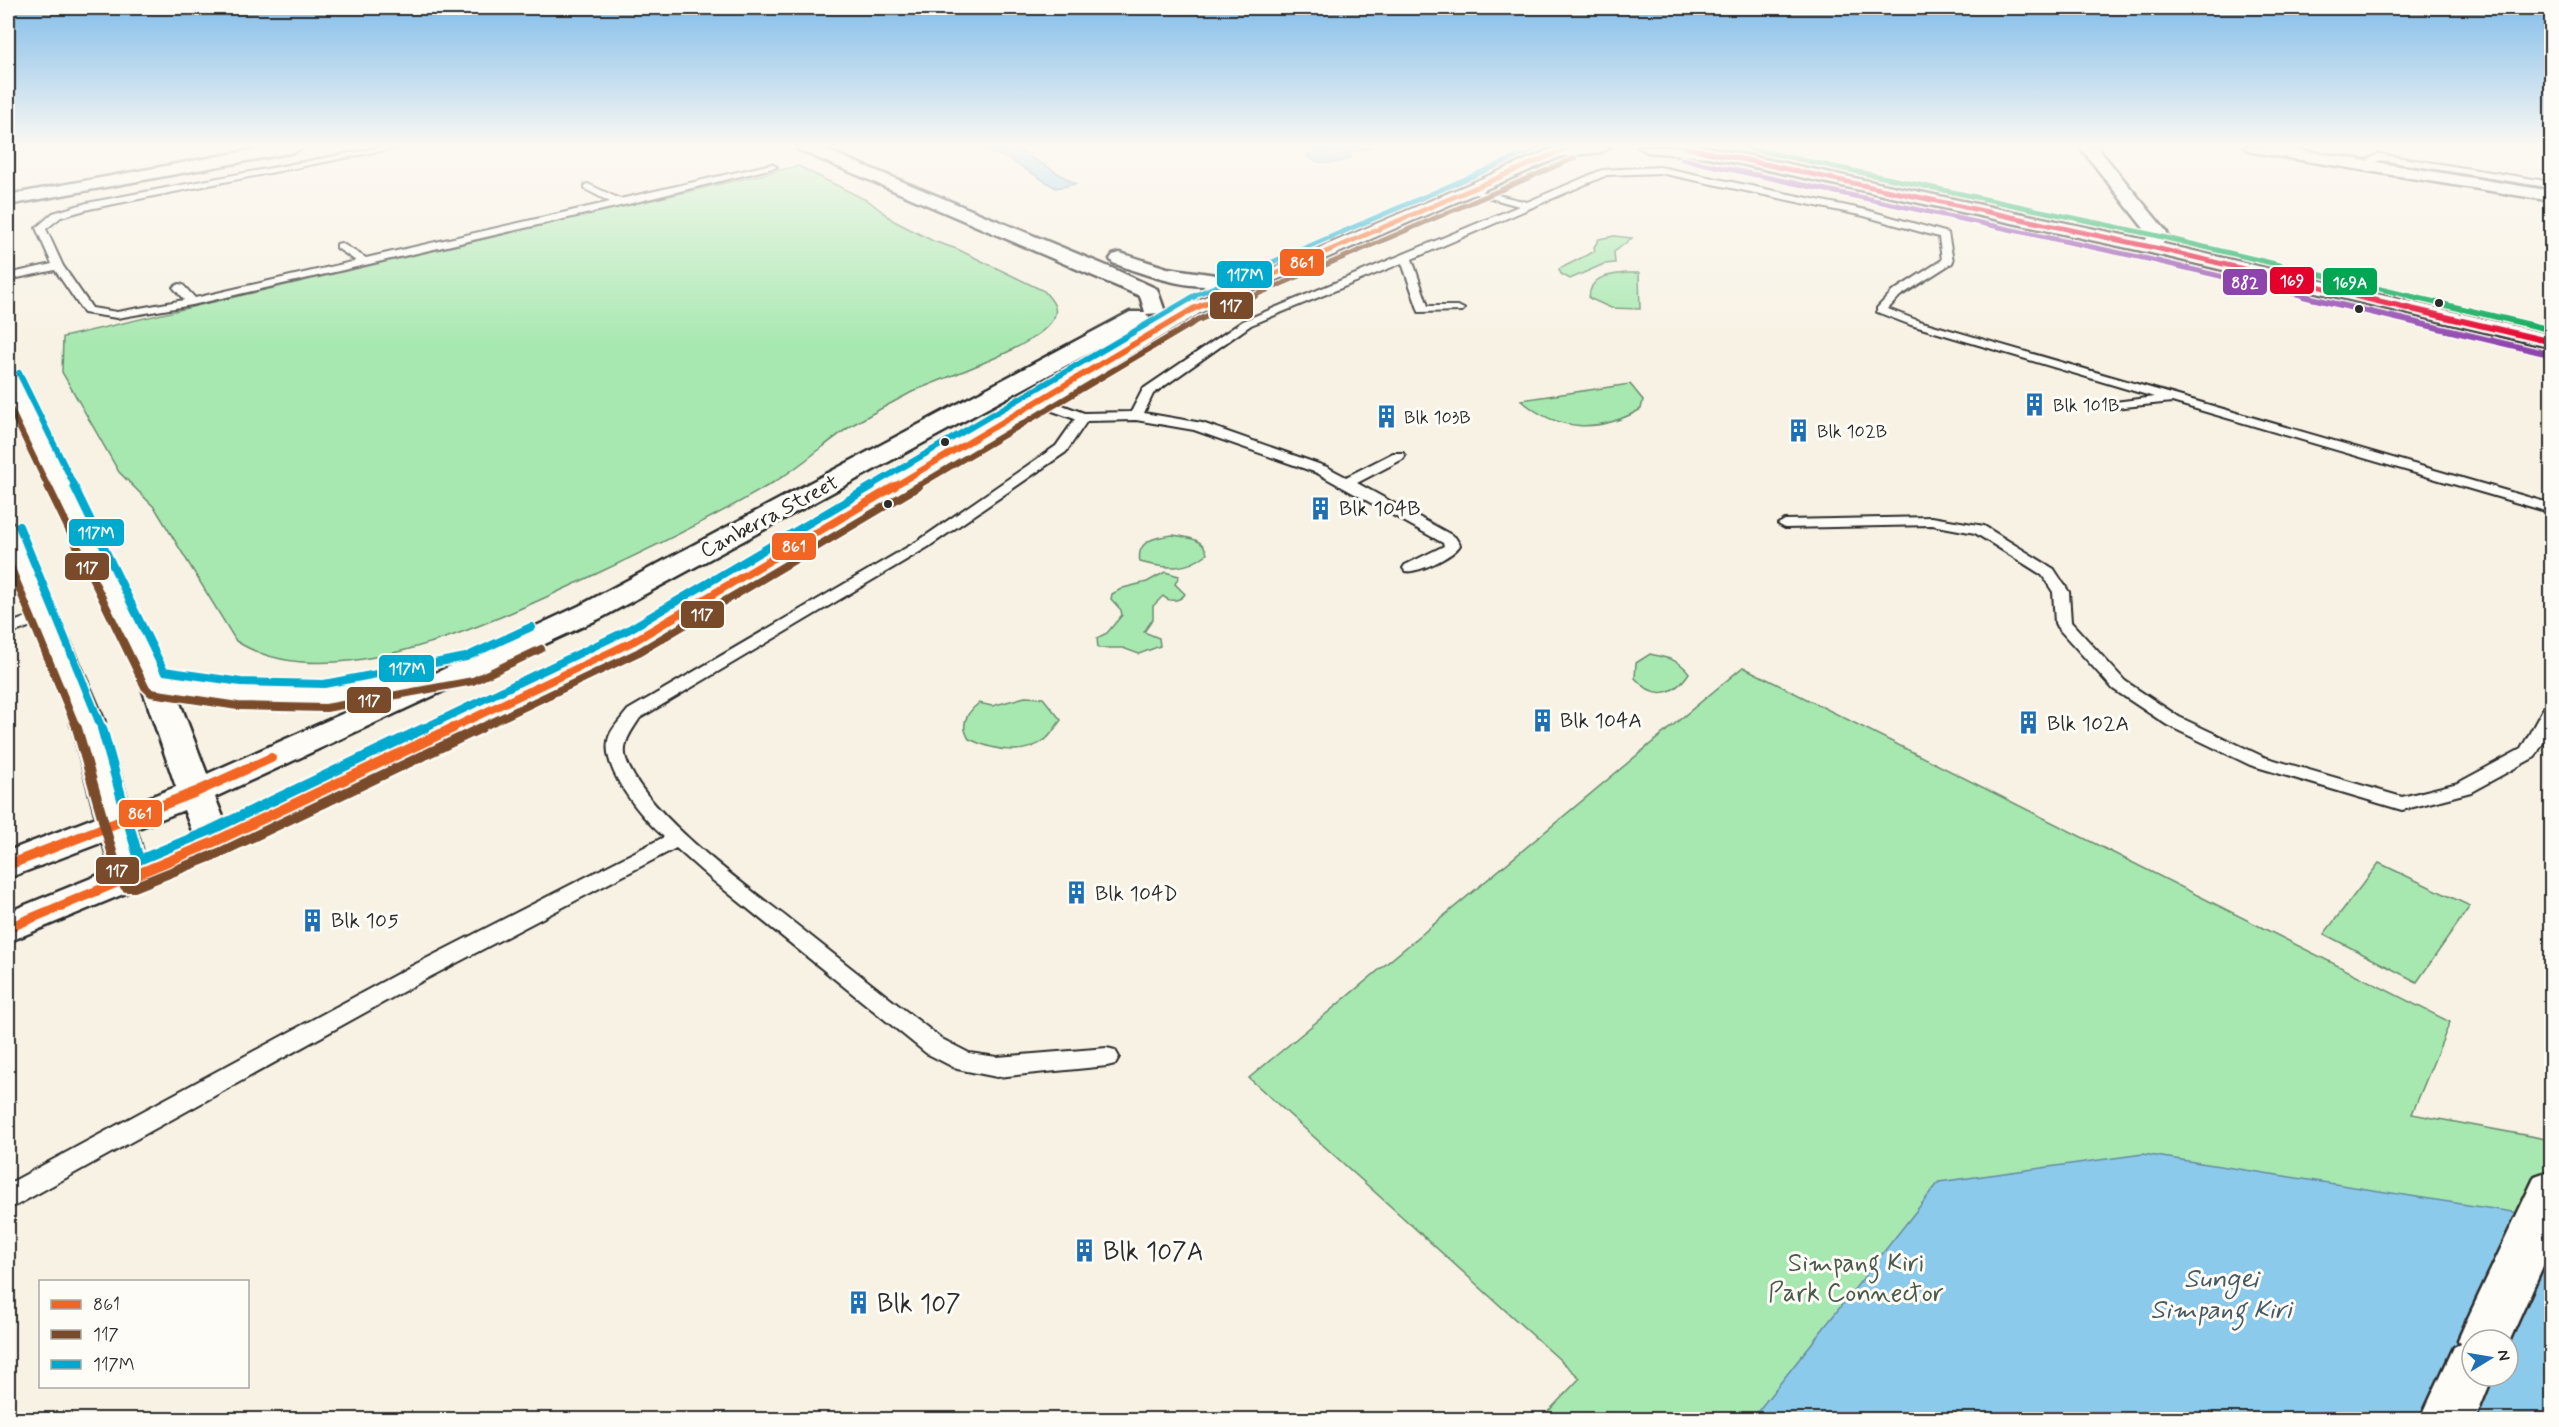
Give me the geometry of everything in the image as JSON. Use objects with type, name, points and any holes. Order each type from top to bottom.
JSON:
[{"type":"street","points":[[965,214],[1107,273],[1150,293],[1162,304],[1193,309]]},
{"type":"street","name":"Canberra Street","points":[[8,865],[116,821],[196,792],[470,669],[590,612],[1162,304],[1368,214]]},
{"type":"street","name":"Canberra Street","points":[[8,928],[214,842],[634,641],[1193,309],[1416,214]]},
{"type":"street","points":[[2017,214],[2552,324]]},
{"type":"street","points":[[2052,214],[2552,342]]},
{"type":"street","points":[[2135,214],[2155,241]]},
{"type":"street","points":[[1106,253],[1158,273],[1187,279],[1216,280]]},
{"type":"street","points":[[8,378],[156,682],[214,842]]},
{"type":"street","points":[[8,531],[87,720],[131,876]]},
{"type":"street","points":[[156,682],[240,694],[325,696],[470,669]]},
{"type":"street","points":[[2489,1328],[2552,1191]]},
{"type":"street","points":[[2447,1419],[2461,1388]]},
{"type":"lane","points":[[62,214],[41,228],[58,266],[88,311],[117,315],[192,302],[571,214]]},
{"type":"lane","points":[[1136,416],[1148,392],[1247,323],[1507,214]]},
{"type":"lane","points":[[1847,222],[1865,214]]},
{"type":"lane","points":[[1868,214],[1944,235],[1948,261],[1896,294],[1881,310],[1915,323],[2552,509]]},
{"type":"lane","points":[[341,246],[365,262]]},
{"type":"lane","points":[[1406,258],[1423,310],[1458,309]]},
{"type":"lane","points":[[8,277],[58,266]]},
{"type":"lane","points":[[179,287],[192,302]]},
{"type":"lane","points":[[2120,405],[2177,399]]},
{"type":"lane","points":[[1038,401],[1083,417],[1136,416],[1197,426],[1322,470],[1450,540],[1452,545],[1450,549],[1411,568]]},
{"type":"lane","points":[[1083,417],[1061,449],[923,544],[634,714],[618,736],[616,758],[633,789],[665,827],[718,874],[934,1046],[965,1062],[997,1067],[1107,1057]]},
{"type":"lane","points":[[1346,483],[1398,456]]},
{"type":"lane","points":[[1785,524],[1932,521],[1979,529],[2048,572],[2061,592],[2063,623],[2119,685],[2173,721],[2257,761],[2402,804],[2464,788],[2528,753],[2552,709]]},
{"type":"lane","points":[[8,630],[44,616]]},
{"type":"lane","points":[[8,1197],[416,974],[678,838]]},
{"type":"green space","points":[[593,214],[885,214],[894,221],[933,241],[957,249],[1044,291],[1052,300],[1056,311],[1044,330],[1029,341],[988,361],[912,392],[854,424],[784,476],[731,507],[560,591],[468,630],[419,646],[368,658],[320,663],[275,658],[236,641],[155,508],[119,472],[62,372],[63,337]]},
{"type":"green space","points":[[1614,236],[1632,238],[1614,252],[1615,263],[1604,264],[1570,279],[1561,274],[1559,269],[1595,251],[1594,247],[1599,239]]},
{"type":"green space","points":[[1639,273],[1640,309],[1611,308],[1589,298],[1596,281],[1606,276]]},
{"type":"green space","points":[[1630,384],[1643,400],[1641,409],[1626,417],[1595,425],[1579,426],[1549,418],[1521,400]]},
{"type":"green space","points":[[1173,535],[1199,542],[1206,549],[1207,554],[1199,560],[1175,567],[1140,562],[1141,549],[1148,541]]},
{"type":"green space","points":[[1165,572],[1179,576],[1175,584],[1185,594],[1175,600],[1169,600],[1163,596],[1153,606],[1153,619],[1144,632],[1159,638],[1160,646],[1139,654],[1123,648],[1098,648],[1097,638],[1107,633],[1122,615],[1121,610],[1111,599],[1112,594],[1123,588],[1147,582]]},
{"type":"green space","points":[[1650,654],[1676,662],[1689,673],[1670,691],[1656,692],[1649,689],[1635,678],[1636,663]]},
{"type":"green space","name":"Simpang Kiri Park Connector","points":[[1743,667],[2450,1022],[2412,1114],[2551,1140],[2551,1329],[2336,1293],[1931,1419],[1541,1419],[1580,1378],[1249,1078]]},
{"type":"green space","points":[[1025,697],[1043,698],[1061,720],[1046,739],[1028,748],[1008,750],[969,739],[965,729],[966,720],[979,703],[992,706]]},
{"type":"green space","points":[[2379,863],[2470,906],[2417,982],[2324,934]]},
{"type":"water","name":"Sungei Simpang Kiri","points":[[2143,1154],[2551,1218],[2551,1419],[2187,1420],[2164,1415],[2161,1420],[1751,1420],[1939,1182]]},
{"type":"transit line","name":"117M","points":[[19,526],[98,715],[139,860],[209,831],[628,630],[1187,299],[1385,214]]},
{"type":"transit line","name":"861","points":[[8,928],[214,842],[634,641],[1193,309],[1415,214]]},
{"type":"transit line","name":"117","points":[[8,561],[76,724],[120,880],[126,887],[134,887],[219,853],[639,652],[1198,320],[1446,214]]},
{"type":"transit line","name":"882","points":[[1936,214],[2148,259],[2549,354]]},
{"type":"transit line","name":"169","points":[[1995,214],[2151,247],[2552,342]]},
{"type":"transit line","name":"169A","points":[[2054,214],[2154,235],[2552,330]]},
{"type":"transit line","name":"117M","points":[[19,373],[164,671],[241,682],[324,684],[466,657],[531,627]]},
{"type":"transit line","name":"117","points":[[8,404],[145,687],[151,693],[238,706],[326,708],[473,681],[541,649]]},
{"type":"transit line","name":"861","points":[[8,865],[196,792],[271,758]]},
{"type":"place","name":"Blk 101B","points":[[2035,405]]},
{"type":"place","name":"Blk 103B","points":[[1386,417]]},
{"type":"place","name":"Blk 102B","points":[[1799,431]]},
{"type":"place","name":"Blk 104B","points":[[1321,508]]},
{"type":"place","name":"Blk 104A","points":[[1542,720]]},
{"type":"place","name":"Blk 102A","points":[[2029,723]]},
{"type":"place","name":"Blk 104D","points":[[1077,893]]},
{"type":"place","name":"Blk 105","points":[[313,920]]},
{"type":"place","name":"Blk 107A","points":[[1085,1251]]},
{"type":"place","name":"Blk 107","points":[[859,1303]]}]
